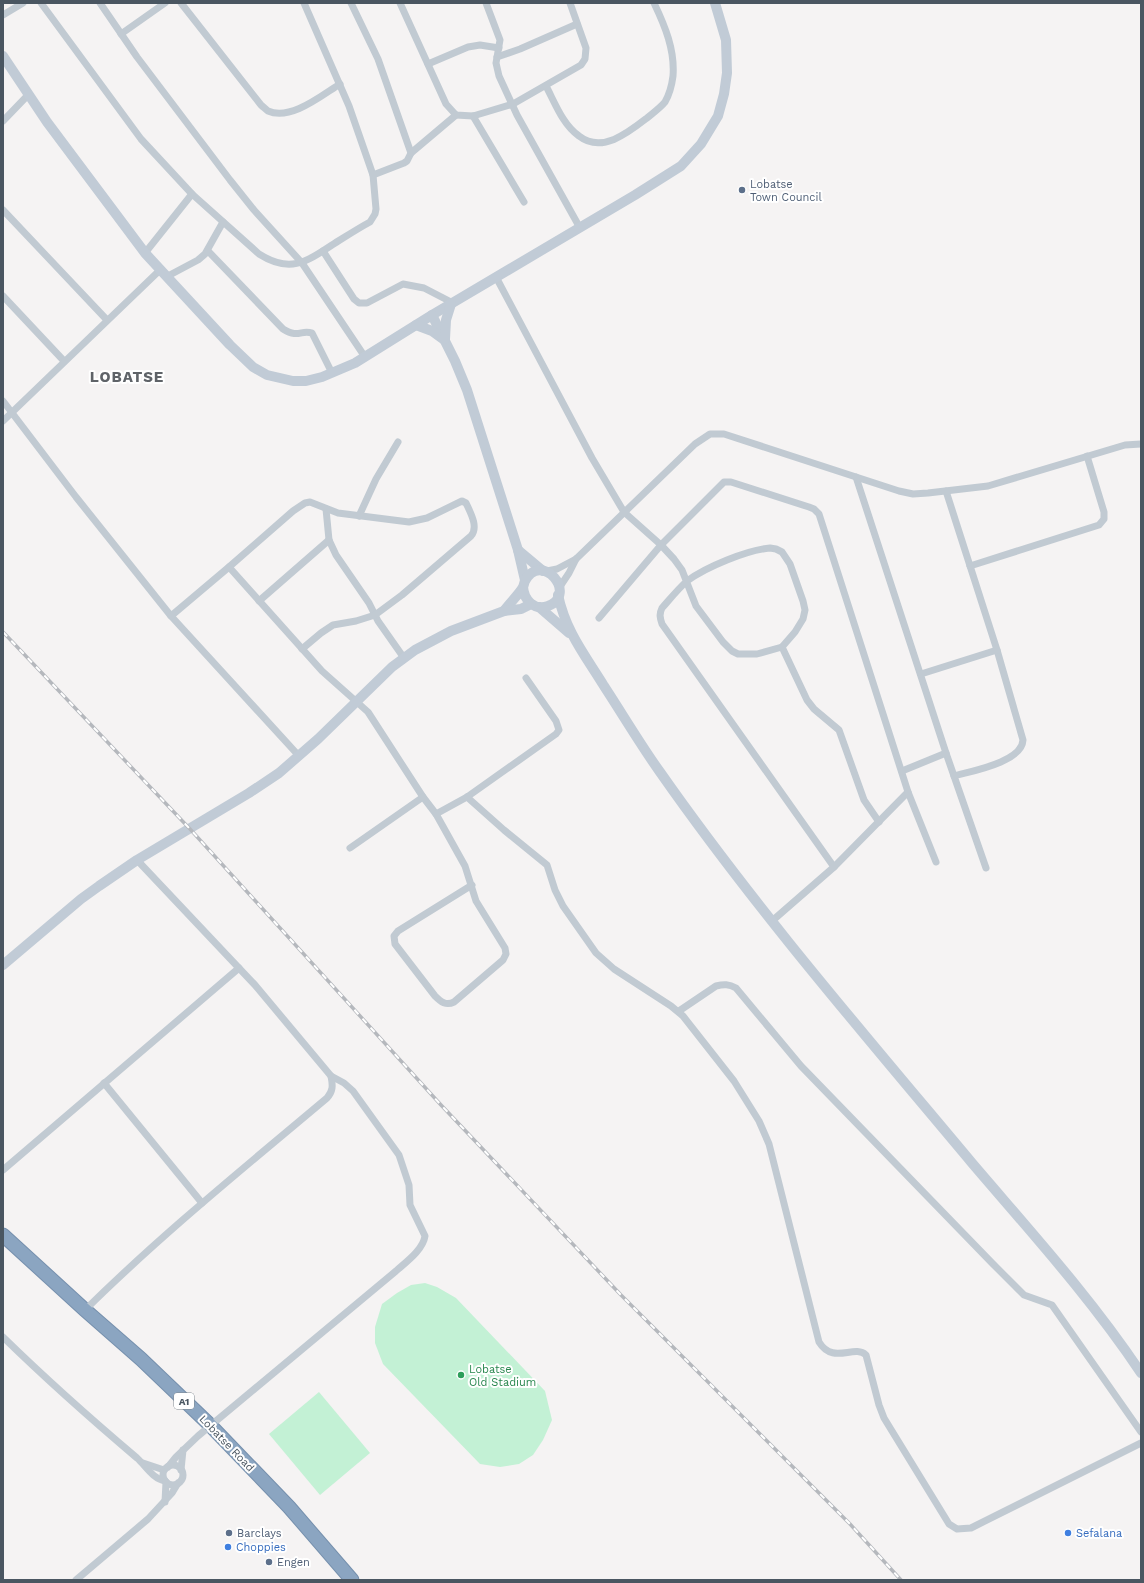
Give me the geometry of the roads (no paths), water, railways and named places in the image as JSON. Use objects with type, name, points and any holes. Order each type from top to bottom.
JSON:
[{"type":"highway","name":"Lobatse Road","points":[[3,1235],[141,1359],[210,1425],[289,1507],[352,1580]]},
{"type":"main road","points":[[3,56],[28,94],[105,200],[163,274],[241,357],[267,375],[293,381],[322,378],[365,357],[432,315],[580,228],[681,166],[705,139],[718,116],[724,94],[727,73],[726,40],[714,3]]},
{"type":"main road","points":[[445,341],[446,320],[453,303]]},
{"type":"main road","points":[[432,315],[467,390],[518,550],[526,600],[572,636]]},
{"type":"main road","points":[[416,325],[432,331],[445,341]]},
{"type":"main road","points":[[518,550],[545,571],[553,575],[558,581],[562,612],[572,636],[643,748],[727,864],[888,1062],[1069,1277],[1126,1350],[1141,1373]]},
{"type":"main road","points":[[504,611],[530,575],[536,571],[545,571]]},
{"type":"main road","points":[[3,965],[81,899],[137,860],[249,794],[299,756],[374,683],[404,658],[430,641],[451,631],[504,611],[535,606],[547,606],[554,602],[559,591]]},
{"type":"street","points":[[3,16],[24,3]]},
{"type":"street","points":[[41,3],[141,139],[192,194],[223,222],[259,254],[271,262],[280,264],[302,263],[323,251],[370,222],[374,218],[376,209],[373,175],[349,106],[304,3]]},
{"type":"street","points":[[100,3],[121,34],[230,180],[254,210],[302,263],[365,357]]},
{"type":"street","points":[[121,34],[165,3]]},
{"type":"street","points":[[181,3],[261,105],[268,111],[281,113],[300,108],[340,84]]},
{"type":"street","points":[[351,3],[378,60],[410,153]]},
{"type":"street","points":[[409,3],[401,5],[446,104],[456,115]]},
{"type":"street","points":[[486,3],[500,36],[496,67],[519,119],[580,228]]},
{"type":"street","points":[[373,175],[407,161],[410,153],[456,115],[473,116],[513,104],[581,65],[585,59],[586,48],[570,3]]},
{"type":"street","points":[[546,86],[565,121],[580,138],[593,142],[605,142],[617,139],[638,126],[665,101],[670,90],[673,76],[669,40],[654,3]]},
{"type":"street","points":[[497,57],[525,47],[578,24]]},
{"type":"street","points":[[428,64],[468,47],[480,45],[499,48]]},
{"type":"street","points":[[3,121],[28,94]]},
{"type":"street","points":[[473,116],[524,202]]},
{"type":"street","points":[[146,253],[192,194]]},
{"type":"street","points":[[3,210],[107,320]]},
{"type":"street","points":[[3,421],[107,320],[163,274],[198,260],[208,251],[223,222]]},
{"type":"street","points":[[208,251],[283,329],[294,334],[307,332],[312,333],[332,373]]},
{"type":"street","points":[[323,251],[354,299],[360,303],[367,304],[403,284],[424,288],[453,303]]},
{"type":"street","points":[[496,277],[592,458],[624,512],[661,545],[682,570],[687,582],[690,592],[696,606],[723,642],[732,651],[738,654],[757,654],[782,647],[795,632],[803,619],[805,610],[790,564],[782,552],[770,548],[738,556],[708,569],[687,582],[662,608],[660,615],[662,624],[834,867]]},
{"type":"street","points":[[3,296],[64,361]]},
{"type":"street","points":[[3,401],[76,497],[171,616],[299,756]]},
{"type":"street","points":[[545,571],[557,569],[576,559],[695,444],[710,434],[724,434],[899,491],[913,494],[988,486],[1002,483],[1125,445],[1141,444]]},
{"type":"street","points":[[358,516],[380,472],[398,442]]},
{"type":"street","points":[[970,566],[1099,525],[1104,519],[1104,512],[1087,456]]},
{"type":"street","points":[[856,477],[946,753],[986,868]]},
{"type":"street","points":[[599,618],[661,545],[718,487],[727,482],[812,508],[819,514],[908,792],[936,862]]},
{"type":"street","points":[[946,491],[997,650],[1023,740],[1023,744],[1016,754],[1007,759],[954,776]]},
{"type":"street","points":[[171,616],[305,502],[310,502],[326,509],[358,516],[390,521],[414,521],[427,518],[464,501],[468,507],[475,526],[475,531],[471,536],[402,595],[375,615],[356,622],[333,625],[302,649]]},
{"type":"street","points":[[326,509],[329,540],[336,555],[404,658]]},
{"type":"street","points":[[259,601],[329,540]]},
{"type":"street","points":[[559,591],[576,559]]},
{"type":"street","points":[[229,568],[322,671],[368,712],[423,797],[436,814],[465,866],[472,885],[476,901],[505,948],[506,954],[503,960],[454,1002],[447,1004],[443,1003],[435,996],[395,944],[394,939],[398,931],[472,885]]},
{"type":"street","points":[[782,647],[807,700],[818,713],[839,730],[864,800],[879,822]]},
{"type":"street","points":[[921,674],[997,650]]},
{"type":"street","points":[[436,814],[467,797],[552,738],[559,730],[556,721],[526,678]]},
{"type":"street","points":[[902,771],[946,753]]},
{"type":"street","points":[[772,921],[834,867],[908,792]]},
{"type":"street","points":[[350,848],[423,797]]},
{"type":"street","points":[[467,797],[547,865],[562,906],[596,953],[614,968],[679,1011],[734,1080],[760,1121],[769,1144],[820,1342],[825,1349],[834,1353],[861,1352],[866,1355],[879,1405],[884,1418],[949,1524],[957,1529],[971,1528],[1141,1443]]},
{"type":"street","points":[[137,860],[274,1006],[331,1076],[344,1083],[353,1091],[399,1155],[409,1185],[410,1205],[425,1236],[422,1246],[396,1271],[210,1425],[183,1450],[166,1468],[163,1476],[165,1481],[165,1502]]},
{"type":"street","points":[[3,1170],[239,968]]},
{"type":"street","points":[[679,1011],[716,986],[730,984],[736,988],[801,1066],[993,1264],[1024,1295],[1052,1305],[1141,1432]]},
{"type":"street","points":[[85,1310],[133,1264],[202,1203],[327,1098],[333,1088],[331,1076]]},
{"type":"street","points":[[104,1083],[202,1203]]},
{"type":"street","points":[[3,1337],[92,1420],[141,1462],[157,1479],[172,1485],[178,1483]]},
{"type":"street","points":[[76,1580],[148,1519],[165,1502],[182,1477],[181,1470],[183,1450]]},
{"type":"street","points":[[141,1462],[166,1468],[175,1466],[181,1470]]},
{"type":"railway","points":[[3,632],[190,829],[441,1105],[621,1295],[850,1524],[901,1580]]},
{"type":"place","name":"Lobatse Town Council","points":[[742,190]]},
{"type":"place","name":"Lobatse Old Stadium","points":[[461,1375]]},
{"type":"place","name":"Barclays","points":[[229,1533]]},
{"type":"place","name":"Sefalana","points":[[1068,1533]]},
{"type":"place","name":"Choppies","points":[[228,1547]]},
{"type":"place","name":"Engen","points":[[269,1562]]},
{"type":"district","name":"LOBATSE","points":[[127,377]]}]
